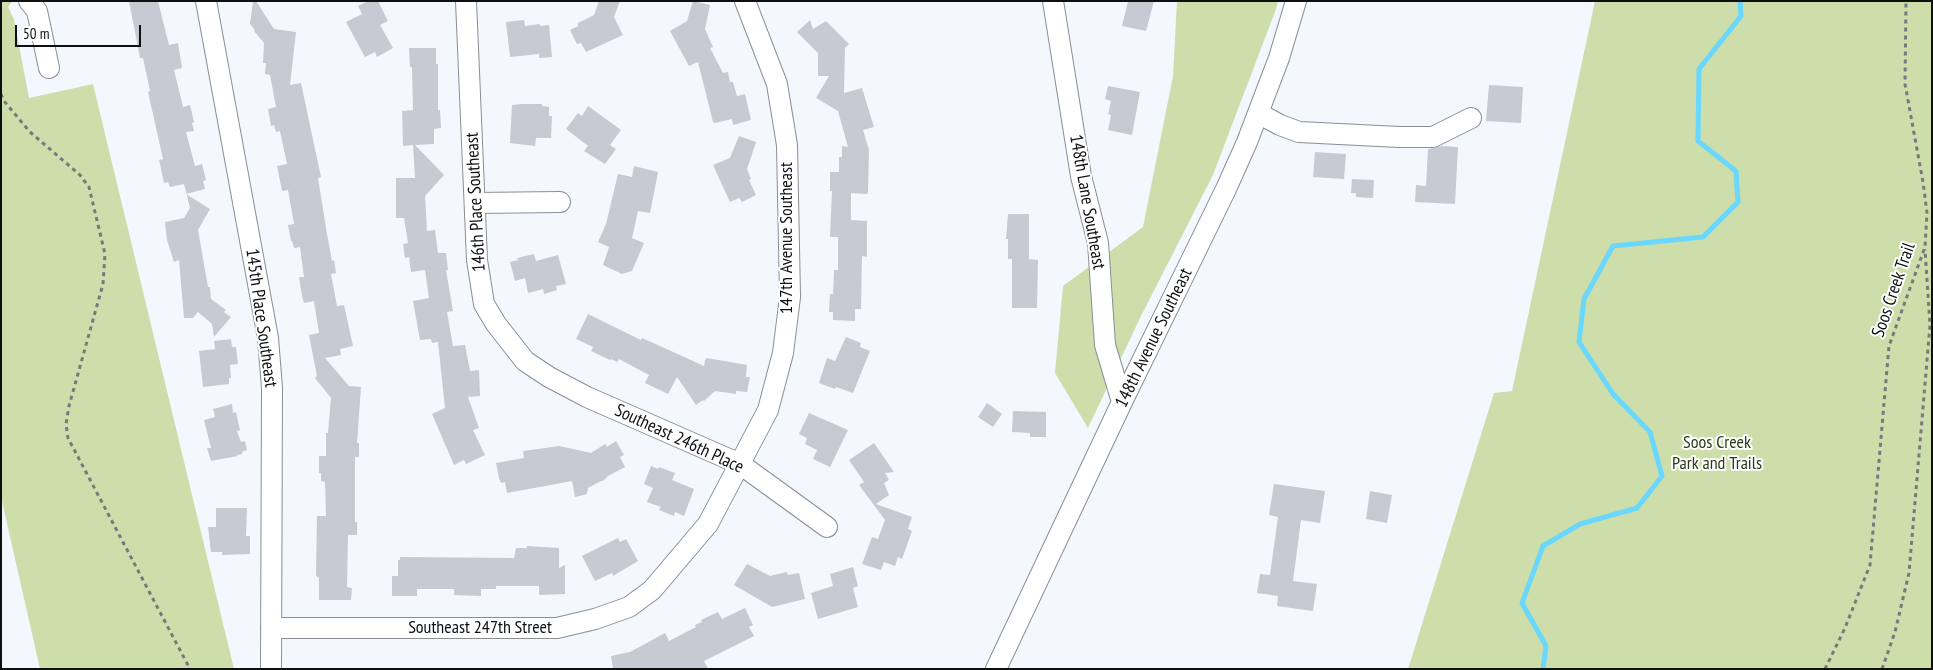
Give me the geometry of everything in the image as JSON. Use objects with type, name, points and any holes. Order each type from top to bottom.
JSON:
[{"type":"street","points":[[29,1],[38,11],[49,68]]},
{"type":"street","name":"145th Place Southeast","points":[[206,1],[268,338],[272,388],[271,669]]},
{"type":"street","name":"146th Place Southeast","points":[[466,1],[477,260],[484,304],[496,324],[525,361],[550,377]]},
{"type":"street","name":"147th Avenue Southeast","points":[[670,570],[708,524],[740,464],[768,410],[783,353],[790,297],[786,145],[777,84],[745,1]]},
{"type":"street","name":"148th Lane Southeast","points":[[1054,1],[1081,176],[1098,243],[1105,345],[1122,402]]},
{"type":"street","name":"148th Avenue Southeast","points":[[996,669],[1122,402],[1204,236],[1247,142],[1281,50],[1296,1]]},
{"type":"street","points":[[1258,113],[1280,126],[1299,132],[1399,137],[1433,137],[1471,118]]},
{"type":"street","points":[[475,203],[560,202]]},
{"type":"street","name":"Southeast 246th Place","points":[[550,377],[587,397],[740,464],[827,527]]},
{"type":"street","name":"Southeast 247th Street","points":[[271,628],[557,628],[595,619],[629,607],[652,590],[670,570]]},
{"type":"path","name":"Soos Creek Trail","points":[[1825,669],[1845,628],[1870,565],[1889,346],[1925,247],[1927,213],[1905,84],[1906,1]]},
{"type":"path","points":[[1,94],[4,101],[30,132],[80,175],[89,187],[105,254],[103,284],[69,406],[66,424],[68,438],[190,669]]},
{"type":"path","points":[[1882,669],[1895,632],[1909,573],[1930,325],[1925,247]]},
{"type":"green space","points":[[1,1],[12,1],[8,7],[14,19],[29,98],[93,84],[234,669],[40,669],[1,497]]},
{"type":"green space","points":[[1177,1],[1278,1],[1213,175],[1141,316],[1088,428],[1055,373],[1063,286],[1143,227],[1173,76]]},
{"type":"green space","name":"Soos Creek Park and Trails","points":[[1595,1],[1932,1],[1932,669],[1408,669],[1494,393],[1512,391]]},
{"type":"building","points":[[129,1],[158,1],[169,45],[178,43],[182,68],[174,70],[183,107],[190,105],[194,131],[186,132],[195,166],[202,164],[206,180],[203,181],[205,189],[186,194],[184,184],[170,187],[168,182],[164,183],[159,160],[163,159],[148,92],[150,91],[143,58],[140,58]]},
{"type":"building","points":[[253,1],[256,1],[274,29],[296,32],[290,85],[301,83],[321,177],[318,178],[332,261],[334,260],[336,273],[331,274],[337,306],[344,305],[353,346],[340,349],[341,355],[325,358],[349,386],[361,387],[357,443],[359,443],[359,457],[355,457],[355,522],[357,522],[357,535],[348,535],[347,587],[352,588],[351,600],[319,600],[319,578],[316,576],[317,516],[326,516],[325,482],[321,481],[321,473],[319,473],[319,456],[326,456],[326,433],[328,433],[331,398],[315,378],[317,376],[309,335],[319,333],[314,301],[304,303],[302,296],[299,277],[304,277],[300,247],[294,248],[291,241],[288,225],[294,224],[288,190],[282,191],[277,166],[287,164],[280,131],[276,132],[274,125],[271,126],[268,109],[276,107],[270,75],[265,74],[266,63],[263,63],[264,43],[250,24]]},
{"type":"building","points":[[368,1],[378,1],[388,21],[380,25],[393,48],[377,57],[375,52],[365,57],[346,22],[362,14],[358,6]]},
{"type":"building","points":[[599,1],[620,1],[614,17],[623,35],[586,52],[581,43],[577,44],[570,30],[578,26],[578,23],[594,15]]},
{"type":"building","points":[[693,1],[710,5],[705,29],[713,47],[710,48],[723,73],[728,72],[730,82],[733,82],[737,96],[745,94],[751,120],[733,125],[732,119],[713,122],[698,62],[689,66],[670,31],[687,21]]},
{"type":"building","points":[[1128,1],[1154,1],[1146,31],[1122,26]]},
{"type":"building","points":[[524,20],[525,26],[549,25],[552,57],[539,58],[539,54],[510,57],[506,22]]},
{"type":"building","points":[[810,20],[813,29],[826,21],[849,44],[845,48],[844,93],[862,88],[874,127],[863,130],[869,150],[868,192],[867,194],[851,193],[851,220],[867,221],[867,257],[862,256],[861,309],[855,309],[855,321],[833,320],[833,312],[829,312],[830,294],[833,294],[834,270],[838,270],[838,237],[830,237],[832,191],[830,191],[830,172],[839,172],[839,157],[842,157],[842,146],[848,147],[838,111],[816,98],[829,76],[818,76],[818,53],[797,32]]},
{"type":"building","points":[[409,48],[436,48],[438,110],[440,110],[441,128],[434,129],[434,144],[415,145],[444,175],[425,196],[427,231],[435,230],[438,253],[446,253],[448,270],[446,270],[453,311],[447,312],[453,346],[465,345],[470,371],[479,370],[480,396],[468,397],[479,428],[473,430],[485,455],[466,464],[464,460],[454,465],[432,414],[445,408],[438,342],[432,343],[431,339],[420,340],[413,301],[429,298],[425,270],[411,272],[409,257],[405,258],[403,244],[408,243],[404,218],[396,218],[396,178],[415,178],[413,145],[403,146],[402,111],[413,110],[412,67],[410,67]]},
{"type":"building","points":[[1489,85],[1523,87],[1521,123],[1486,121]]},
{"type":"building","points":[[1108,86],[1140,92],[1132,135],[1108,130],[1111,115],[1108,114],[1111,101],[1105,99]]},
{"type":"building","points":[[542,104],[542,106],[549,107],[549,116],[552,116],[551,138],[536,138],[535,146],[510,143],[512,105]]},
{"type":"building","points":[[588,106],[621,130],[610,145],[616,149],[605,164],[584,151],[588,146],[566,129],[578,113],[582,116]]},
{"type":"building","points":[[739,136],[756,142],[747,169],[751,179],[749,180],[756,195],[742,202],[739,198],[730,202],[713,165],[730,158]]},
{"type":"building","points":[[1442,146],[1458,147],[1455,204],[1415,202],[1416,185],[1426,186],[1428,149]]},
{"type":"building","points":[[1315,152],[1346,154],[1344,179],[1313,177]]},
{"type":"building","points":[[634,166],[658,172],[650,213],[638,211],[632,238],[644,243],[632,271],[622,274],[603,265],[609,247],[598,242],[606,224],[618,174],[632,177]]},
{"type":"building","points":[[1352,179],[1374,180],[1373,198],[1356,197],[1356,193],[1351,193]]},
{"type":"building","points":[[187,194],[210,209],[198,230],[208,287],[210,287],[211,299],[226,310],[224,312],[231,317],[214,337],[212,324],[198,312],[193,318],[184,318],[179,260],[174,262],[167,240],[165,222],[184,218],[190,208]]},
{"type":"building","points":[[1008,214],[1029,214],[1029,259],[1038,260],[1037,308],[1012,308],[1012,259],[1008,259],[1008,239],[1006,239]]},
{"type":"building","points":[[534,254],[536,261],[558,255],[566,284],[556,286],[557,290],[544,294],[543,289],[528,293],[525,278],[515,281],[510,262],[518,260],[517,258]]},
{"type":"building","points":[[588,314],[641,340],[642,338],[704,366],[707,358],[747,365],[746,377],[750,377],[747,392],[736,391],[736,394],[715,391],[704,401],[696,405],[677,377],[668,394],[645,383],[649,375],[619,359],[617,362],[610,360],[591,351],[593,347],[576,339]]},
{"type":"building","points":[[846,337],[861,343],[860,347],[870,351],[853,393],[819,383],[827,358],[835,361]]},
{"type":"building","points":[[231,339],[232,347],[236,347],[238,364],[230,365],[231,378],[229,378],[229,384],[203,387],[199,351],[215,349],[214,341]]},
{"type":"building","points":[[987,403],[1002,414],[993,427],[978,417]]},
{"type":"building","points":[[232,404],[233,413],[236,412],[240,430],[237,431],[241,442],[245,441],[247,450],[238,456],[211,461],[207,448],[211,448],[204,420],[215,417],[213,409]]},
{"type":"building","points":[[1013,411],[1046,412],[1046,437],[1030,437],[1030,433],[1012,432]]},
{"type":"building","points":[[809,413],[848,430],[830,467],[813,459],[817,450],[805,444],[807,438],[799,434]]},
{"type":"building","points":[[616,441],[624,455],[620,457],[625,467],[588,488],[587,494],[575,497],[572,481],[507,493],[505,482],[501,483],[499,478],[496,463],[524,458],[523,451],[559,446],[591,453],[605,444],[607,447]]},
{"type":"building","points":[[874,443],[894,472],[885,473],[889,480],[884,483],[889,495],[876,504],[912,517],[908,529],[912,531],[902,559],[898,557],[895,566],[884,562],[881,570],[862,564],[872,537],[878,539],[885,520],[859,485],[864,482],[849,460]]},
{"type":"building","points":[[651,466],[675,473],[672,480],[694,489],[684,516],[675,512],[674,516],[659,510],[661,507],[647,502],[653,488],[644,484]]},
{"type":"building","points":[[1274,484],[1325,491],[1320,523],[1301,520],[1293,581],[1317,584],[1313,611],[1277,606],[1278,596],[1257,593],[1260,574],[1270,575],[1278,517],[1269,515]]},
{"type":"building","points":[[1370,491],[1392,495],[1387,523],[1366,519]]},
{"type":"building","points":[[216,508],[247,508],[246,536],[250,536],[250,554],[222,555],[222,552],[211,552],[208,527],[216,527]]},
{"type":"building","points":[[618,538],[620,542],[626,539],[638,561],[613,576],[612,573],[595,581],[582,556]]},
{"type":"building","points":[[527,546],[559,548],[559,568],[565,565],[565,594],[539,595],[539,586],[496,586],[496,589],[481,589],[481,596],[454,595],[454,589],[417,589],[417,596],[392,596],[392,576],[398,576],[398,560],[400,560],[400,557],[514,558],[516,548],[527,548]]},
{"type":"building","points":[[747,564],[770,576],[787,572],[788,575],[799,573],[805,599],[772,607],[734,585]]},
{"type":"building","points":[[853,567],[858,586],[853,588],[858,607],[818,619],[811,593],[833,586],[830,574]]},
{"type":"building","points":[[745,608],[753,625],[749,627],[754,636],[704,661],[708,669],[613,669],[611,656],[630,652],[665,633],[669,641],[696,627],[695,625],[702,622],[701,620],[718,612],[722,619]]},
{"type":"waterway","points":[[1543,669],[1546,646],[1522,603],[1543,546],[1580,524],[1637,508],[1662,476],[1650,432],[1613,394],[1579,342],[1584,299],[1613,246],[1703,237],[1738,202],[1736,171],[1698,141],[1699,69],[1741,16],[1740,1]]}]
